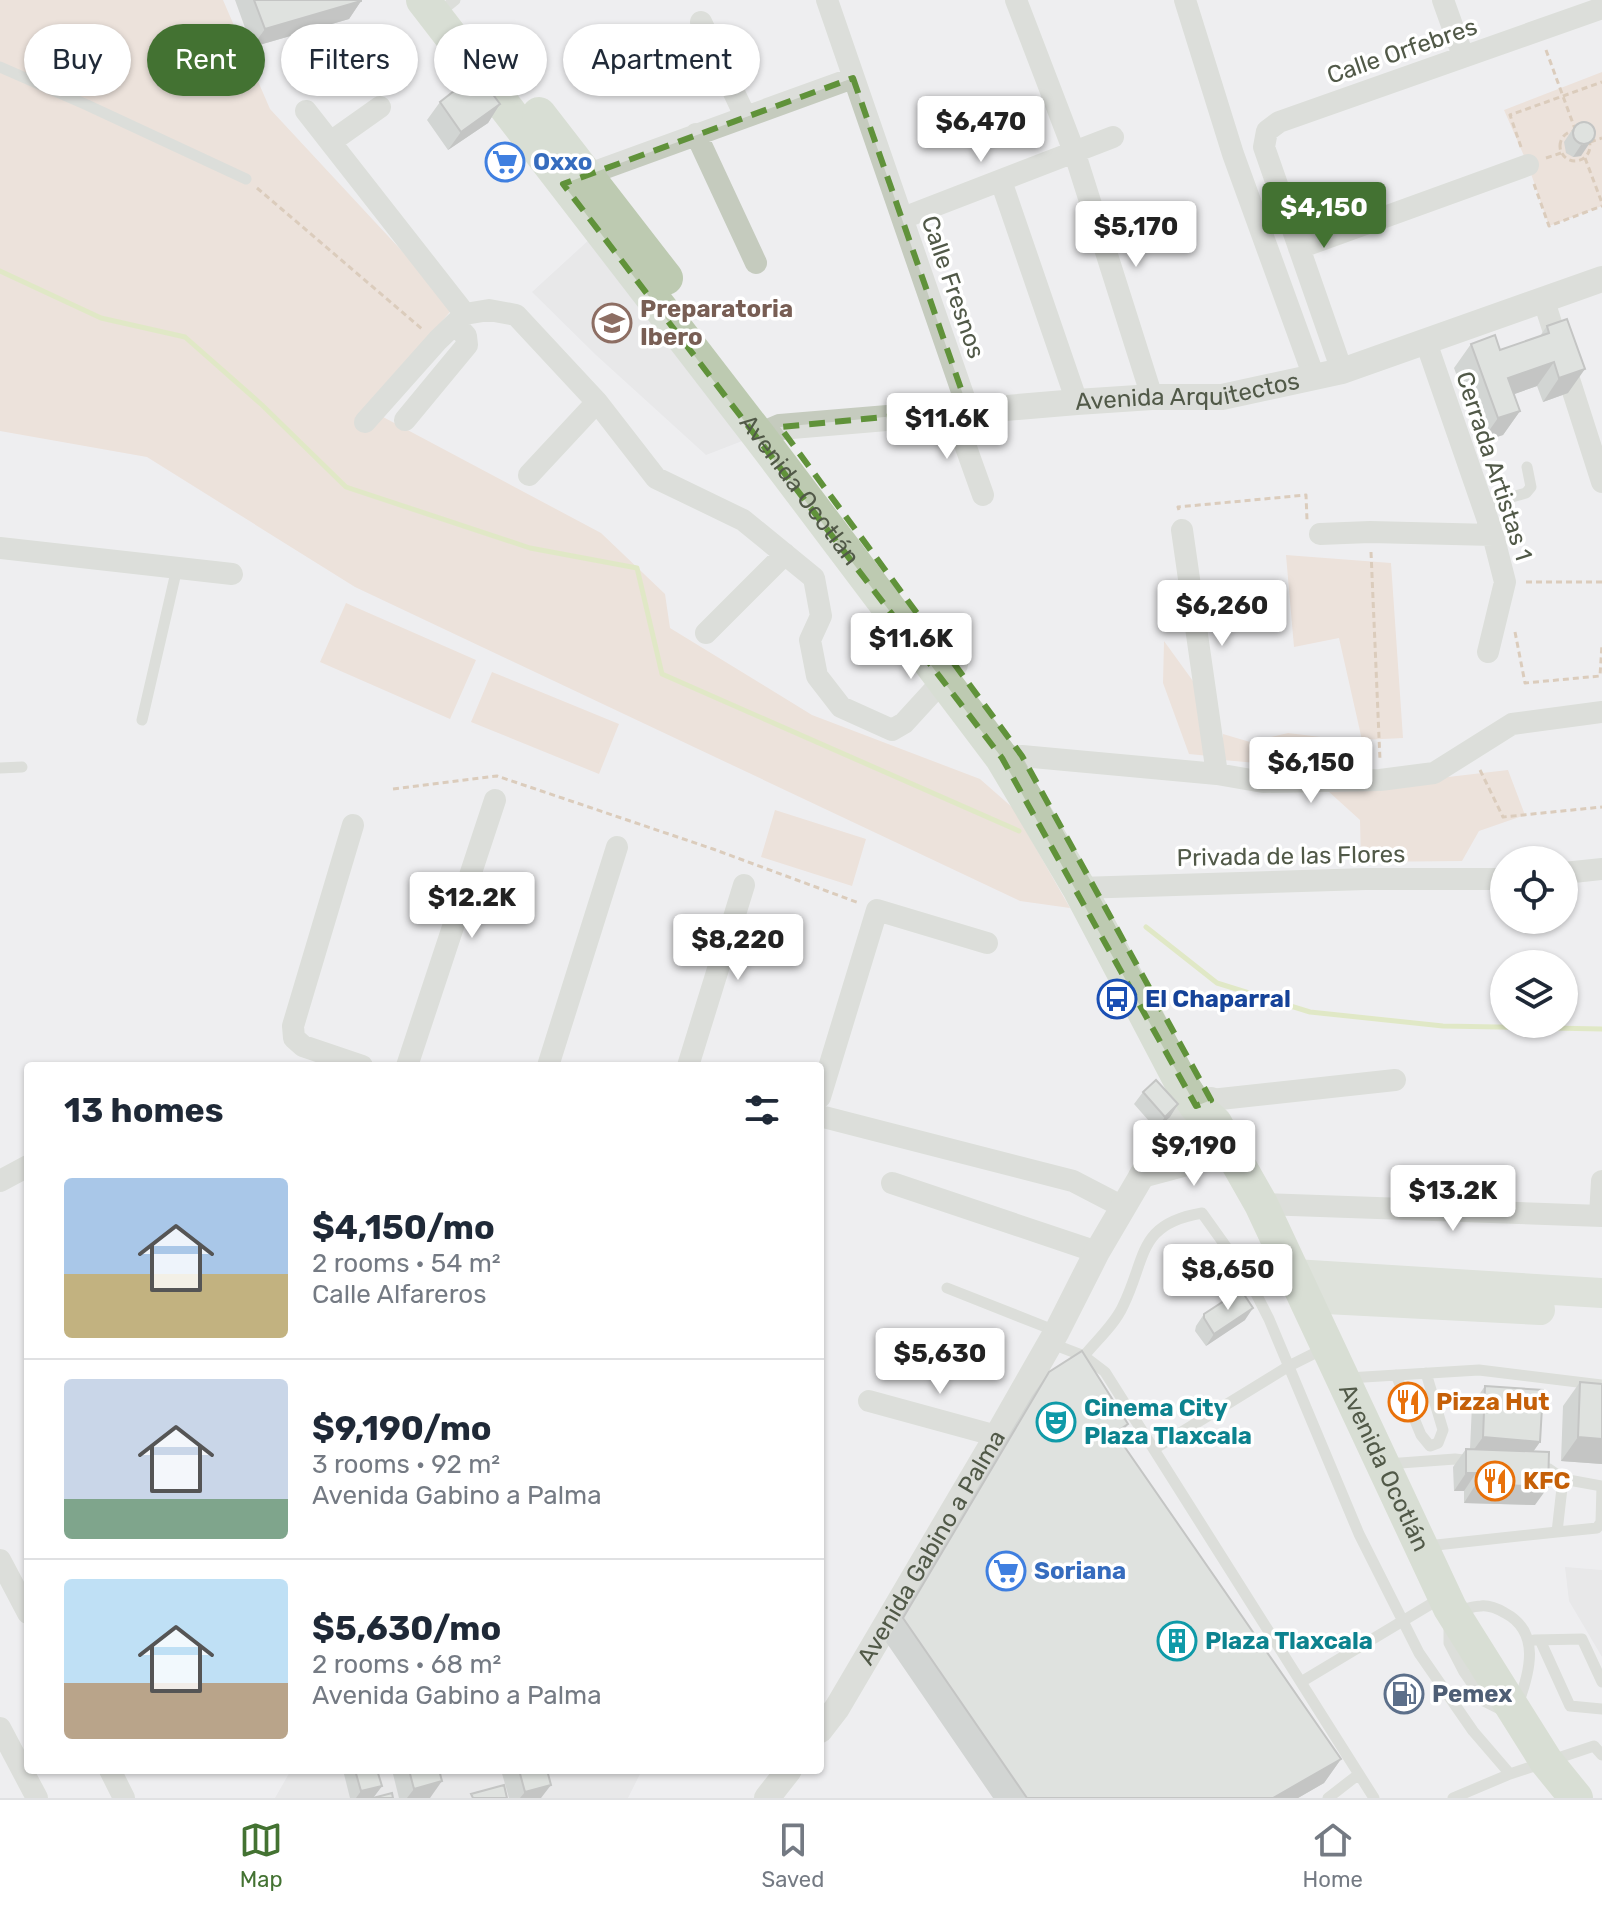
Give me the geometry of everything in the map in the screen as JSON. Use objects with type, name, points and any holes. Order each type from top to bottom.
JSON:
[{"type":"main road","name":"Avenida Ocotlán","points":[[443,4],[468,69],[509,123],[574,179]]},
{"type":"main road","name":"Avenida Ocotlán","points":[[443,4],[770,432],[1012,757],[1261,1204],[1449,1606],[1546,1761],[1576,1798]]},
{"type":"main road","name":"Avenida Ocotlán","points":[[1088,894],[1164,1051],[1214,1120]]},
{"type":"main road","points":[[1300,1286],[1602,1293]]},
{"type":"main road","points":[[1300,1286],[1602,1314]]},
{"type":"street","name":"Calle Fresnos","points":[[827,0],[903,218],[983,495]]},
{"type":"street","points":[[1016,0],[1075,154],[1152,397]]},
{"type":"street","points":[[1185,0],[1233,154],[1314,377]]},
{"type":"street","points":[[1443,0],[1463,56]]},
{"type":"street","name":"Calle Orfebres","points":[[1299,248],[1264,147],[1267,131],[1279,122],[1540,31],[1577,8],[1602,8]]},
{"type":"street","points":[[701,22],[745,116]]},
{"type":"street","points":[[574,179],[853,78]]},
{"type":"street","points":[[332,141],[380,107]]},
{"type":"street","points":[[306,111],[332,141],[460,319],[466,336],[467,345],[405,420]]},
{"type":"street","points":[[696,134],[756,263]]},
{"type":"street","points":[[903,218],[1113,137]]},
{"type":"street","points":[[1342,371],[1299,248],[1528,165]]},
{"type":"street","points":[[1001,181],[1077,402]]},
{"type":"street","name":"Avenida Arquitectos","points":[[770,432],[960,410],[1152,397],[1222,397],[1342,371],[1602,279]]},
{"type":"street","points":[[1544,301],[1602,482]]},
{"type":"street","points":[[365,422],[460,319],[489,310],[516,315],[597,402],[656,478],[743,520],[814,578],[821,616],[810,640],[817,676],[841,707],[892,730],[904,723],[950,673]]},
{"type":"street","name":"Cerrada Artistas 1","points":[[1426,342],[1493,535],[1505,582],[1488,652]]},
{"type":"street","points":[[529,475],[597,402]]},
{"type":"street","points":[[1314,528],[1493,535]]},
{"type":"street","points":[[1182,530],[1217,774]]},
{"type":"street","points":[[0,548],[232,574]]},
{"type":"street","points":[[706,633],[785,554]]},
{"type":"street","points":[[1012,757],[1217,774],[1263,782],[1380,780],[1434,773],[1512,724],[1602,712]]},
{"type":"street","points":[[408,1062],[495,800]]},
{"type":"street","points":[[350,1062],[303,1046],[294,1038],[293,1026],[353,825]]},
{"type":"street","points":[[549,1062],[617,847]]},
{"type":"street","points":[[1578,872],[1602,869]]},
{"type":"street","name":"Privada de las Flores","points":[[1088,894],[1490,880]]},
{"type":"street","points":[[689,1062],[744,885]]},
{"type":"street","points":[[824,1084],[877,910],[987,943]]},
{"type":"street","points":[[1142,1175],[1214,1120],[1395,1080]]},
{"type":"street","points":[[824,1117],[1073,1181],[1123,1207]]},
{"type":"street","name":"Avenida Gabino a Palma","points":[[828,1706],[997,1436],[1097,1252],[1165,1136],[1178,1121],[1214,1120]]},
{"type":"street","points":[[0,1181],[24,1168]]},
{"type":"street","points":[[1261,1204],[1601,1216],[1602,1181]]},
{"type":"street","points":[[892,1183],[1097,1252]]},
{"type":"street","points":[[869,1401],[997,1436]]},
{"type":"street","points":[[0,1560],[24,1605]]},
{"type":"street","points":[[0,1728],[37,1798]]},
{"type":"street","points":[[112,1774],[124,1798]]},
{"type":"street","points":[[768,1798],[786,1774]]},
{"type":"lane","points":[[0,67],[246,179]]},
{"type":"lane","points":[[1483,505],[1526,493],[1531,487],[1527,467]]},
{"type":"lane","points":[[142,720],[177,568]]},
{"type":"lane","points":[[0,768],[22,767]]},
{"type":"lane","points":[[1088,894],[1096,945]]},
{"type":"lane","points":[[1125,1004],[1140,1028],[1164,1051]]},
{"type":"lane","points":[[1084,1356],[1122,1309],[1150,1238],[1178,1217],[1202,1213],[1247,1276],[1289,1366],[1359,1534],[1419,1653],[1473,1731],[1510,1774]]},
{"type":"lane","points":[[947,1288],[1053,1337],[1105,1372],[1374,1798]]},
{"type":"lane","points":[[1154,1449],[1289,1366],[1328,1346]]},
{"type":"lane","points":[[1343,1379],[1479,1370],[1602,1385]]},
{"type":"lane","points":[[1396,1375],[1421,1435],[1430,1446],[1438,1443],[1443,1430],[1426,1373]]},
{"type":"lane","points":[[1382,1464],[1455,1459],[1487,1462]]},
{"type":"lane","points":[[1420,1547],[1597,1528],[1601,1522],[1602,1486],[1563,1479],[1549,1469],[1518,1465]]},
{"type":"lane","points":[[1557,1532],[1563,1479]]},
{"type":"lane","points":[[1301,1682],[1402,1620],[1449,1606],[1482,1606],[1496,1608],[1519,1620],[1535,1640],[1570,1706],[1602,1709]]},
{"type":"lane","points":[[1535,1640],[1582,1639],[1602,1682]]},
{"type":"lane","points":[[1517,1715],[1535,1640]]},
{"type":"lane","points":[[1453,1798],[1510,1774],[1594,1746],[1602,1755]]},
{"type":"lane","points":[[1328,1798],[1359,1774]]},
{"type":"path","points":[[1540,31],[1575,131]]},
{"type":"path","points":[[1585,158],[1602,204],[1549,226],[1510,115],[1602,82]]},
{"type":"path","points":[[1575,131],[1585,134],[1590,142],[1590,151],[1585,158],[1572,161],[1561,153],[1563,136],[1575,131]]},
{"type":"path","points":[[1590,142],[1602,138]]},
{"type":"path","points":[[246,179],[409,320],[438,340]]},
{"type":"path","points":[[1178,507],[1306,495],[1314,528]]},
{"type":"path","points":[[1370,532],[1380,780]]},
{"type":"path","points":[[1505,582],[1602,582]]},
{"type":"path","points":[[1514,625],[1525,683],[1600,676],[1602,644]]},
{"type":"path","points":[[1471,751],[1503,817],[1602,807]]},
{"type":"path","points":[[393,789],[497,776],[713,849],[877,910]]},
{"type":"highlighted area","points":[[853,78],[968,409],[780,427],[1022,756],[1211,1100],[1196,1106],[1002,758],[563,184]]},
{"type":"shaded area","points":[[0,0],[223,0],[233,24],[147,24],[147,96],[264,96],[270,109],[454,307],[368,409],[601,533],[665,594],[670,628],[812,715],[980,779],[1013,808],[1070,908],[1020,901],[355,587],[147,457],[0,431]]},
{"type":"shaded area","points":[[1602,72],[1602,206],[1549,226],[1528,165],[1504,110]]},
{"type":"shaded area","name":"Preparatoria Ibero","points":[[591,238],[750,438],[706,455],[532,292]]},
{"type":"shaded area","points":[[1286,555],[1391,563],[1403,738],[1362,740],[1339,638],[1294,647]]},
{"type":"shaded area","points":[[346,603],[476,660],[450,719],[320,662]]},
{"type":"shaded area","points":[[1164,641],[1198,688],[1209,756],[1189,754],[1163,683]]},
{"type":"shaded area","points":[[492,672],[619,724],[599,774],[471,722]]},
{"type":"shaded area","points":[[1288,733],[1337,739],[1279,765],[1223,760],[1223,734],[1250,742]]},
{"type":"shaded area","points":[[1508,770],[1525,815],[1479,831],[1462,861],[1361,862],[1360,820],[1328,791]]},
{"type":"shaded area","points":[[775,810],[866,839],[852,886],[761,857]]},
{"type":"shaded area","points":[[1565,1567],[1602,1570],[1602,1657],[1569,1601]]},
{"type":"shaded area","points":[[289,1774],[640,1774],[628,1798],[275,1798]]},
{"type":"building","points":[[254,0],[361,0],[265,29]]},
{"type":"building","points":[[448,96],[494,96],[500,104],[461,132],[440,102]]},
{"type":"building","points":[[1584,122],[1592,125],[1595,133],[1592,141],[1584,144],[1576,141],[1573,133],[1576,125]]},
{"type":"building","points":[[1567,319],[1585,369],[1559,378],[1554,362],[1508,378],[1520,411],[1498,418],[1471,344],[1495,335],[1500,350],[1549,333],[1547,326]]},
{"type":"building","points":[[1156,1080],[1178,1104],[1165,1117],[1143,1092]]},
{"type":"building","points":[[1241,1290],[1253,1308],[1214,1334],[1204,1314]]},
{"type":"building","points":[[1082,1351],[1128,1424],[1115,1433],[1341,1759],[1273,1798],[1027,1798],[903,1618],[1049,1372]]},
{"type":"building","points":[[1580,1382],[1602,1384],[1602,1439],[1578,1437]]},
{"type":"building","points":[[1485,1386],[1543,1390],[1540,1442],[1483,1437]]},
{"type":"building","points":[[1466,1449],[1549,1452],[1548,1487],[1476,1484],[1476,1473],[1466,1473]]},
{"type":"building","points":[[356,1774],[378,1774],[382,1786],[361,1791]]},
{"type":"building","points":[[410,1774],[440,1774],[442,1781],[414,1789]]},
{"type":"building","points":[[520,1774],[548,1774],[551,1785],[525,1792]]},
{"type":"building","points":[[504,1785],[507,1798],[473,1798],[471,1794]]},
{"type":"building","points":[[392,1793],[393,1798],[373,1798]]},
{"type":"waterway","points":[[0,271],[101,318],[185,337],[262,405],[346,487],[530,548],[637,568],[662,674],[1019,831]]},
{"type":"waterway","points":[[1146,927],[1217,983],[1310,1012],[1443,1026],[1602,1029]]},
{"type":"place","name":"Oxxo","points":[[505,162]]},
{"type":"place","name":"Preparatoria Ibero","points":[[612,323]]},
{"type":"place","name":"El Chaparral","points":[[1117,999]]},
{"type":"place","name":"Pizza Hut","points":[[1408,1402]]},
{"type":"place","name":"Cinema City Plaza Tlaxcala","points":[[1056,1422]]},
{"type":"place","name":"KFC","points":[[1495,1481]]},
{"type":"place","name":"Soriana","points":[[1006,1571]]},
{"type":"place","name":"Plaza Tlaxcala","points":[[1177,1641]]},
{"type":"place","name":"Pemex","points":[[1404,1694]]}]
